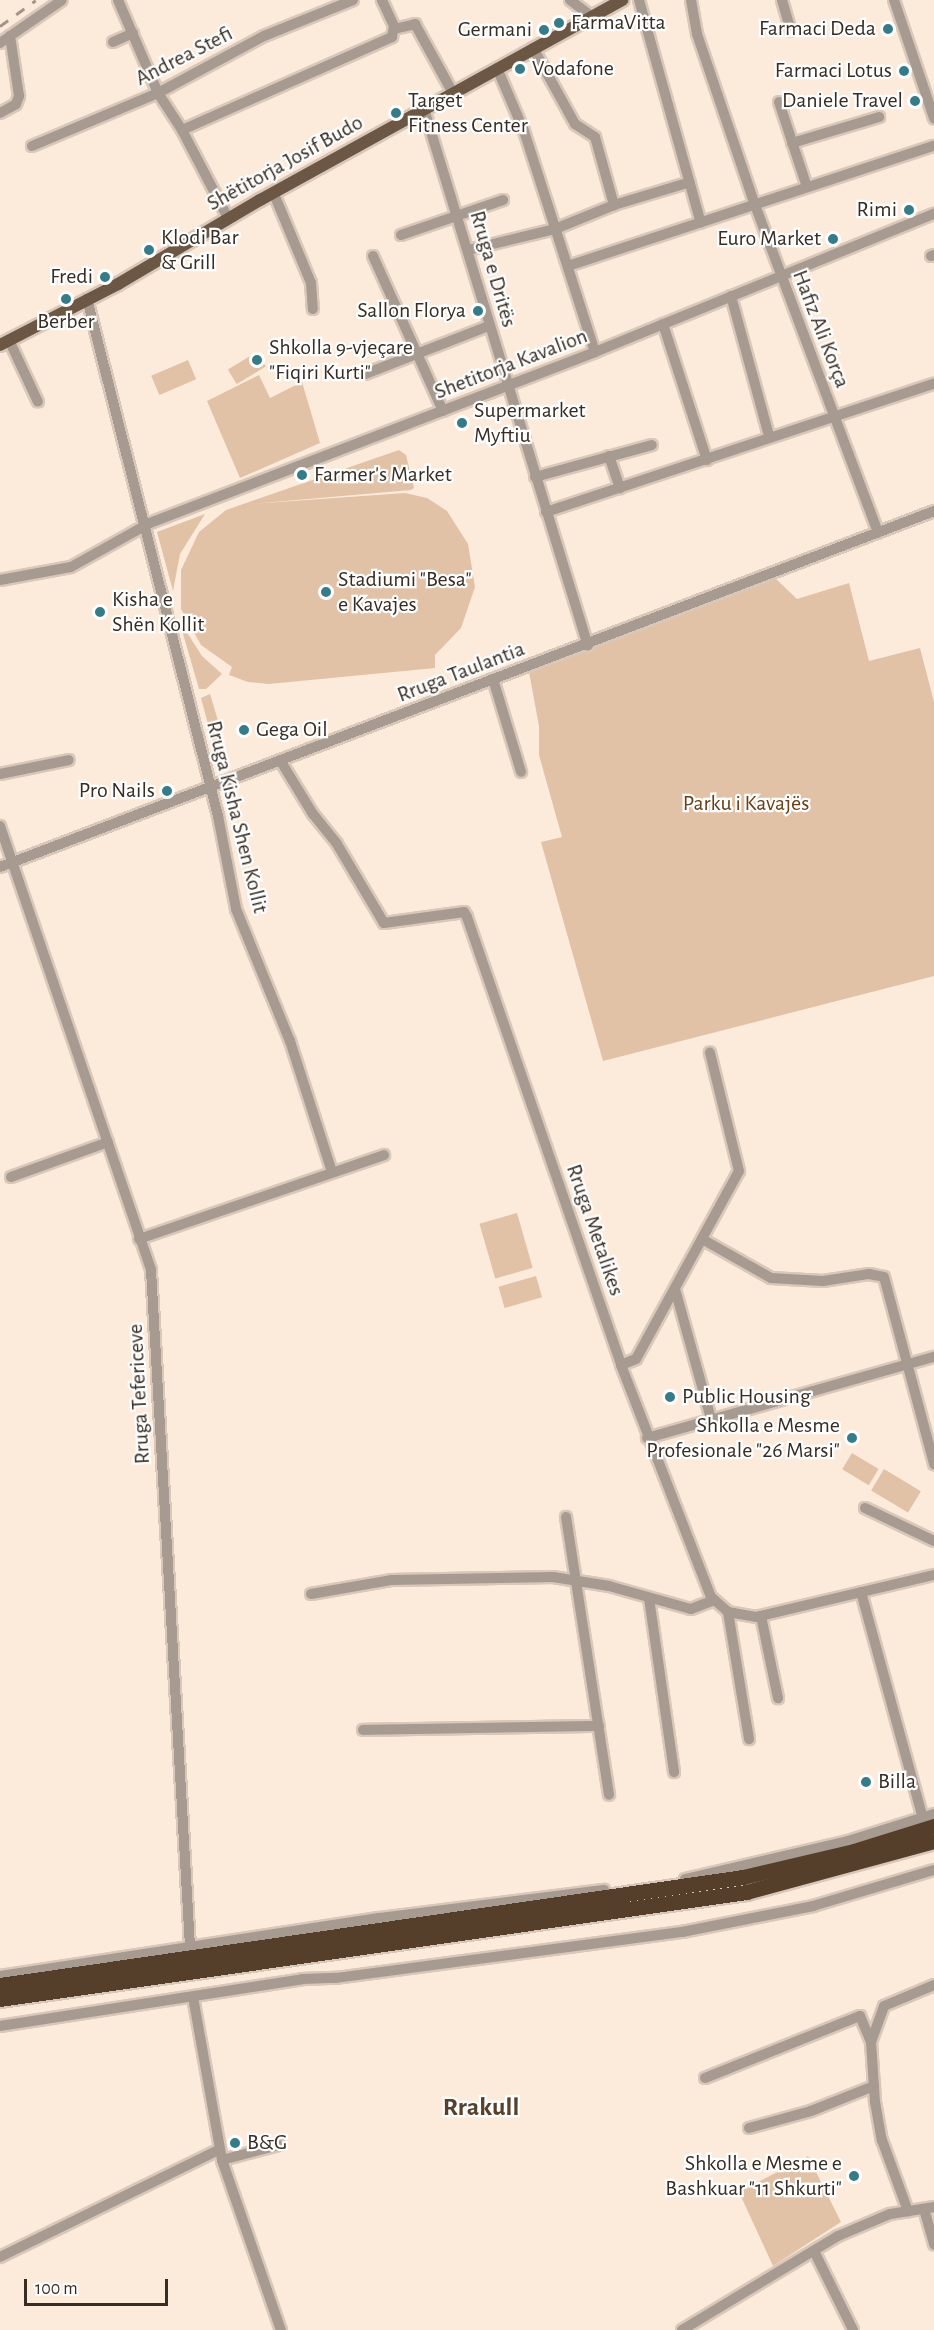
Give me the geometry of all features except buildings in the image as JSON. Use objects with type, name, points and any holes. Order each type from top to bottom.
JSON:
[{"type":"highway","points":[[0,1985],[743,1878],[854,1851],[930,1819]]},
{"type":"highway","points":[[0,1999],[746,1892],[934,1841]]},
{"type":"highway","points":[[26,1972],[33,1976],[82,1969],[94,1972]]},
{"type":"main road","name":"Shëtitorja Josif Budo","points":[[5,343],[622,0]]},
{"type":"street","points":[[118,0],[158,93],[182,130],[228,218]]},
{"type":"street","name":"Andrea Stefi","points":[[32,146],[158,93],[264,36],[353,0]]},
{"type":"street","points":[[382,0],[393,33]]},
{"type":"street","points":[[570,0],[591,16]]},
{"type":"street","points":[[639,0],[701,223]]},
{"type":"street","name":"Hafiz Ali Korça","points":[[691,0],[697,34],[755,205],[878,533]]},
{"type":"street","points":[[782,0],[790,32]]},
{"type":"street","points":[[894,0],[932,106],[934,118]]},
{"type":"street","points":[[0,43],[56,2]]},
{"type":"street","points":[[182,130],[415,24],[453,93]]},
{"type":"street","points":[[113,42],[134,33]]},
{"type":"street","points":[[0,113],[16,104],[19,96],[10,36]]},
{"type":"street","points":[[533,48],[575,124],[595,137],[614,205]]},
{"type":"street","points":[[497,68],[524,131],[595,352]]},
{"type":"street","points":[[779,102],[807,187]]},
{"type":"street","name":"Rruga e Dritës","points":[[424,109],[588,646]]},
{"type":"street","points":[[792,143],[879,117]]},
{"type":"street","points":[[568,266],[934,146]]},
{"type":"street","points":[[468,250],[555,229],[614,205],[690,182]]},
{"type":"street","points":[[274,194],[311,283],[313,309]]},
{"type":"street","points":[[400,235],[503,200]]},
{"type":"street","name":"Shetitorja Kavalion","points":[[0,580],[71,567],[145,526],[595,352],[934,214]]},
{"type":"street","points":[[373,256],[442,411]]},
{"type":"street","points":[[731,296],[769,436]]},
{"type":"street","name":"Rruga Kisha Shen Kollit","points":[[87,299],[210,785],[236,909],[290,1041],[332,1172]]},
{"type":"street","points":[[663,324],[708,460]]},
{"type":"street","points":[[365,374],[489,326]]},
{"type":"street","points":[[5,343],[38,402]]},
{"type":"street","points":[[546,512],[708,460],[769,436],[934,384]]},
{"type":"street","points":[[535,477],[652,445]]},
{"type":"street","points":[[609,456],[620,488]]},
{"type":"street","name":"Rruga Taulantia","points":[[5,865],[210,785],[344,739],[493,679],[588,646],[934,511]]},
{"type":"street","points":[[493,679],[521,772]]},
{"type":"street","points":[[0,774],[69,760]]},
{"type":"street","name":"Rruga Metalikes","points":[[280,760],[313,814],[337,844],[384,923],[464,912],[467,917],[647,1438],[704,1584],[714,1600],[728,1612]]},
{"type":"street","name":"Rruga Tefericeve","points":[[0,826],[5,865],[108,1142],[139,1239],[146,1252],[153,1288],[190,1947]]},
{"type":"street","points":[[621,1365],[636,1359],[740,1166],[710,1053]]},
{"type":"street","points":[[10,1178],[108,1142]]},
{"type":"street","points":[[139,1239],[384,1155]]},
{"type":"street","points":[[702,1239],[757,1272],[778,1279],[823,1281],[868,1274],[884,1277],[934,1464]]},
{"type":"street","points":[[675,1289],[711,1419]]},
{"type":"street","points":[[647,1438],[934,1357]]},
{"type":"street","points":[[864,1508],[934,1541]]},
{"type":"street","points":[[566,1517],[579,1580],[609,1795]]},
{"type":"street","points":[[749,1739],[728,1612],[761,1616],[934,1575]]},
{"type":"street","points":[[311,1594],[391,1580],[579,1580],[691,1609],[714,1600]]},
{"type":"street","points":[[0,1976],[190,1947],[684,1879],[792,1855],[930,1819],[861,1592]]},
{"type":"street","points":[[649,1598],[675,1772]]},
{"type":"street","points":[[761,1616],[778,1698]]},
{"type":"street","points":[[363,1730],[599,1726]]},
{"type":"street","points":[[0,2026],[302,1979],[336,1978],[682,1932],[813,1906],[934,1870]]},
{"type":"street","points":[[872,2042],[884,2006],[934,1985]]},
{"type":"street","points":[[193,1997],[221,2155],[281,2330]]},
{"type":"street","points":[[705,2078],[856,2015],[866,2025],[872,2042],[874,2086],[882,2140],[908,2211]]},
{"type":"street","points":[[749,2128],[811,2111],[874,2086]]},
{"type":"street","points":[[0,2257],[221,2155],[279,2145]]},
{"type":"street","points":[[682,2330],[862,2224],[908,2211],[929,2208],[934,2245]]},
{"type":"street","points":[[814,2251],[853,2330]]},
{"type":"green space","points":[[257,352],[266,367],[237,384],[228,370]]},
{"type":"green space","points":[[188,360],[196,379],[159,395],[151,376]]},
{"type":"green space","points":[[259,375],[270,398],[302,382],[320,443],[240,478],[207,401]]},
{"type":"green space","name":"Stadiumi \"Besa\" e Kavajes","points":[[399,450],[406,455],[414,488],[411,490],[252,504],[405,493],[427,498],[447,511],[468,544],[475,587],[461,628],[435,655],[435,668],[269,684],[248,682],[229,675],[232,667],[201,645],[181,609],[181,570],[199,532],[226,510]]},
{"type":"green space","points":[[205,514],[180,554],[173,591],[157,532]]},
{"type":"green space","name":"Parku i Kavajës","points":[[775,578],[797,599],[849,583],[869,661],[920,648],[934,702],[934,976],[603,1061],[541,842],[562,837],[539,755],[539,726],[529,672]]},
{"type":"green space","points":[[179,620],[202,656],[222,674],[206,689],[199,689]]},
{"type":"green space","points":[[210,694],[219,724],[215,750],[201,698]]},
{"type":"green space","points":[[517,1213],[533,1268],[495,1279],[480,1224]]},
{"type":"green space","points":[[536,1276],[542,1297],[505,1308],[499,1287]]},
{"type":"green space","points":[[852,1453],[879,1469],[869,1485],[842,1469]]},
{"type":"green space","points":[[884,1469],[921,1491],[908,1513],[871,1490]]},
{"type":"green space","points":[[808,2156],[841,2222],[773,2266],[739,2192]]},
{"type":"railway","points":[[0,26],[36,0]]},
{"type":"place","name":"FarmaVitta","points":[[559,23]]},
{"type":"place","name":"Farmaci Deda","points":[[888,29]]},
{"type":"place","name":"Germani","points":[[544,30]]},
{"type":"place","name":"Vodafone","points":[[520,69]]},
{"type":"place","name":"Farmaci Lotus","points":[[904,71]]},
{"type":"place","name":"Daniele Travel","points":[[915,101]]},
{"type":"place","name":"Target Fitness Center","points":[[396,113]]},
{"type":"place","name":"Rimi","points":[[909,210]]},
{"type":"place","name":"Euro Market","points":[[833,239]]},
{"type":"place","name":"Klodi Bar & Grill","points":[[149,250]]},
{"type":"place","name":"Fredi","points":[[105,277]]},
{"type":"place","name":"Berber","points":[[66,299]]},
{"type":"place","name":"Sallon Florya","points":[[478,311]]},
{"type":"place","name":"Shkolla 9-vjeçare \"Fiqiri Kurti\"","points":[[257,360]]},
{"type":"place","name":"Supermarket Myftiu","points":[[462,423]]},
{"type":"place","name":"Farmer's Market","points":[[302,475]]},
{"type":"place","name":"Stadiumi \"Besa\" e Kavajes","points":[[326,592]]},
{"type":"place","name":"Kisha e Shën Kollit","points":[[100,612]]},
{"type":"place","name":"Gega Oil","points":[[244,730]]},
{"type":"place","name":"Pro Nails","points":[[167,791]]},
{"type":"place","name":"Public Housing","points":[[670,1397]]},
{"type":"place","name":"Shkolla e Mesme Profesionale \"26 Marsi\"","points":[[852,1438]]},
{"type":"place","name":"Billa","points":[[866,1782]]},
{"type":"place","name":"B&G","points":[[235,2143]]},
{"type":"place","name":"Shkolla e Mesme e Bashkuar \"11 Shkurti\"","points":[[854,2176]]},
{"type":"district","name":"Rrakull","points":[[481,2108]]}]
